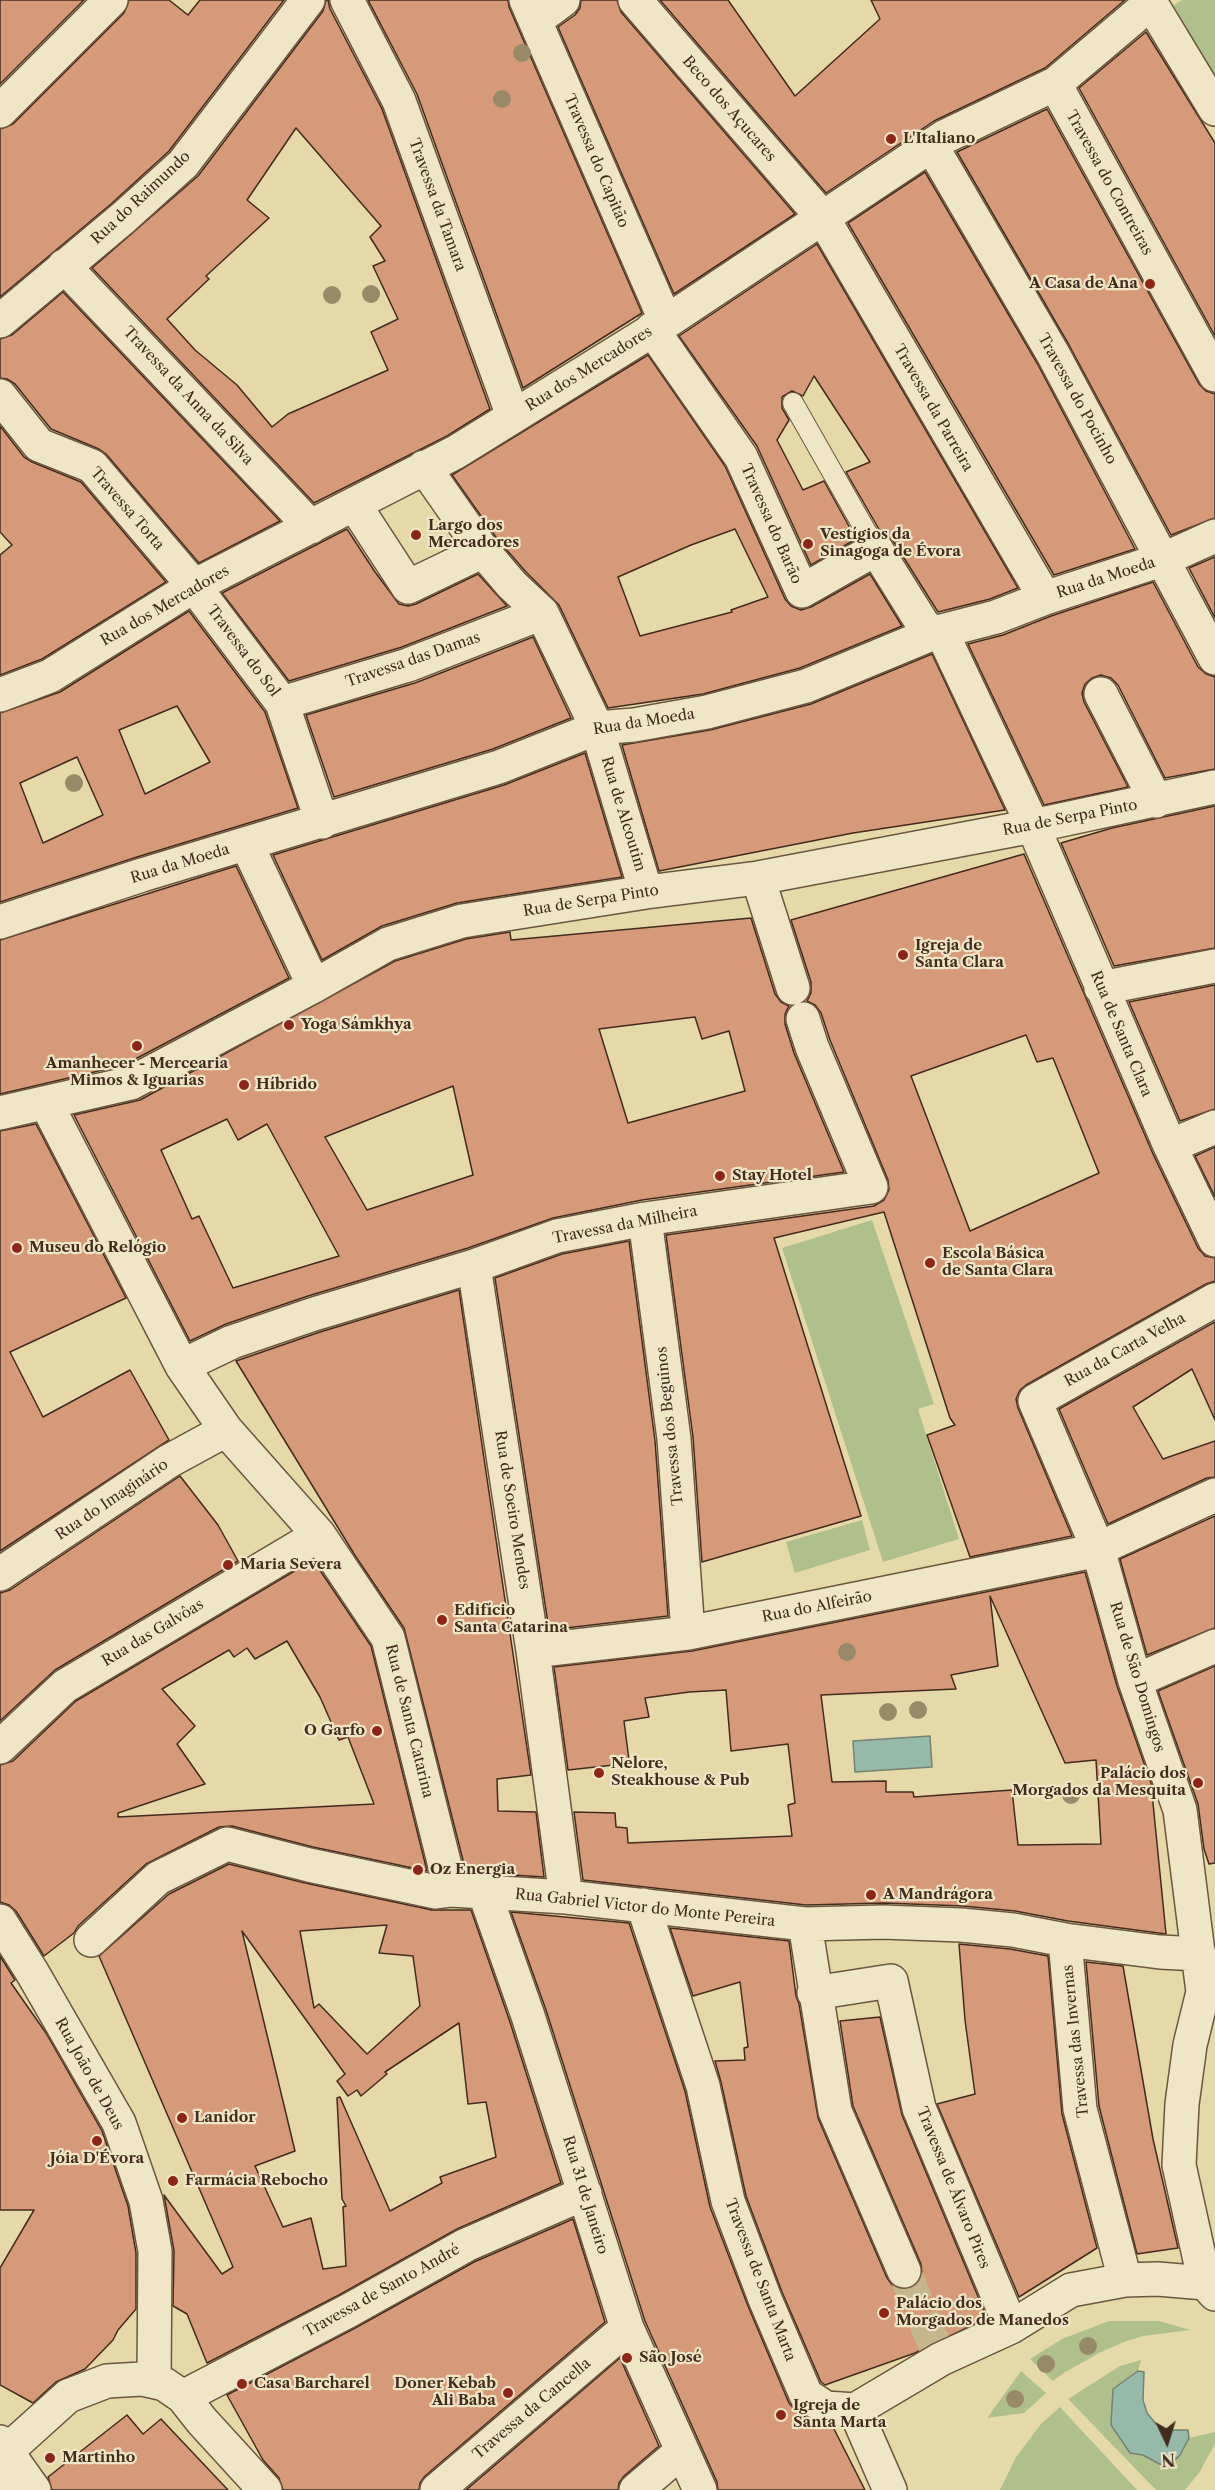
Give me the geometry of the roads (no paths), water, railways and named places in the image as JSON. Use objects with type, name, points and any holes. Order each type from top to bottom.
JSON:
[{"type":"street","points":[[0,111],[111,0]]},
{"type":"street","name":"Rua do Raimundo","points":[[0,321],[123,218],[183,164],[308,0]]},
{"type":"street","name":"Travessa da Tamara","points":[[347,0],[399,101],[513,416]]},
{"type":"street","points":[[531,10],[563,0]]},
{"type":"street","name":"Beco dos Açucares","points":[[635,0],[823,218]]},
{"type":"street","points":[[1150,1],[1215,109]]},
{"type":"street","name":"Rua dos Mercadores","points":[[0,695],[50,676],[194,586],[456,452],[659,325],[931,145],[1055,84],[1150,1]]},
{"type":"street","name":"Travessa do Capitão","points":[[531,10],[614,205],[659,325]]},
{"type":"street","name":"Travessa do Contreiras","points":[[1055,84],[1215,375]]},
{"type":"street","name":"Travessa do Pocinho","points":[[931,145],[1053,354],[1215,658]]},
{"type":"street","name":"Travessa da Parreira","points":[[823,218],[1045,598]]},
{"type":"street","name":"Travessa da Anna da Silva","points":[[64,266],[311,527]]},
{"type":"street","name":"Travessa do Barão","points":[[659,325],[741,457],[802,591],[876,549]]},
{"type":"street","name":"Travessa Torta","points":[[0,396],[39,445],[92,466],[194,586]]},
{"type":"street","name":"Rua de Alcoutim","points":[[424,467],[483,551],[512,585],[542,613],[597,728],[646,892]]},
{"type":"street","points":[[354,504],[408,587],[483,551]]},
{"type":"street","name":"Rua da Moeda","points":[[0,922],[142,875],[499,767],[597,728],[634,725],[707,712],[806,686],[934,633],[996,617],[1045,598],[1164,559],[1215,536]]},
{"type":"street","points":[[876,549],[924,626],[945,639],[1033,826]]},
{"type":"street","name":"Travessa do Sol","points":[[194,586],[282,703],[321,822]]},
{"type":"street","name":"Travessa das Damas","points":[[282,703],[408,664],[542,613]]},
{"type":"street","points":[[1101,694],[1156,801]]},
{"type":"street","name":"Rua de Serpa Pinto","points":[[0,1113],[131,1083],[388,944],[462,921],[646,892],[758,878],[1033,826],[1215,787]]},
{"type":"street","name":"Rua de Santa Clara","points":[[1033,826],[1170,1146],[1215,1240]]},
{"type":"street","points":[[247,845],[314,986]]},
{"type":"street","points":[[758,878],[793,988]]},
{"type":"street","points":[[1101,988],[1215,966]]},
{"type":"street","name":"Travessa da Milheira","points":[[182,1366],[232,1342],[314,1314],[474,1266],[557,1236],[645,1219],[871,1187],[812,1047],[803,1019]]},
{"type":"street","name":"Rua de Santa Catarina","points":[[46,1103],[182,1366],[226,1430],[319,1535],[388,1638],[451,1890]]},
{"type":"street","points":[[1170,1146],[1215,1127]]},
{"type":"street","name":"Travessa dos Beguinos","points":[[645,1219],[674,1439],[688,1633]]},
{"type":"street","name":"Rua de Soeiro Mendes","points":[[474,1266],[533,1651],[566,1898]]},
{"type":"street","name":"Rua da Carta Velha","points":[[1035,1401],[1215,1300]]},
{"type":"street","name":"Rua de São Domingos","points":[[1035,1401],[1098,1549],[1135,1681],[1180,1810],[1199,1954],[1209,1987],[1190,2045],[1182,2104],[1179,2165],[1210,2289]]},
{"type":"street","name":"Rua do Imaginário","points":[[0,1574],[169,1461],[226,1430]]},
{"type":"street","name":"Rua do Alfeirão","points":[[533,1651],[688,1633],[1098,1549],[1215,1495]]},
{"type":"street","name":"Rua das Galvôas","points":[[0,1747],[65,1686],[319,1535]]},
{"type":"street","points":[[1135,1681],[1215,1646]]},
{"type":"street","name":"Rua Gabriel Victor do Monte Pereira","points":[[91,1940],[158,1878],[227,1844],[309,1865],[436,1892],[451,1890],[566,1898],[805,1924],[882,1922],[1013,1929],[1065,1940],[1160,1952],[1199,1954]]},
{"type":"street","name":"Rua 31 de Janeiro","points":[[485,1894],[528,2016],[627,2328],[700,2490]]},
{"type":"street","name":"Travessa de Santa Marta","points":[[642,1905],[703,2086],[728,2201],[765,2299],[806,2395],[826,2408],[855,2410]]},
{"type":"street","name":"Rua João de Deus","points":[[0,1921],[119,2123],[146,2201],[155,2251],[154,2381]]},
{"type":"street","points":[[805,1924],[814,1993],[835,2111],[904,2271]]},
{"type":"street","name":"Travessa das Invernas","points":[[1065,1940],[1080,2109],[1125,2280]]},
{"type":"street","name":"Travessa de Álvaro Pires","points":[[814,1993],[891,1981],[919,2108],[1011,2327]]},
{"type":"street","name":"Travessa de Santo André","points":[[183,2397],[348,2311],[466,2245],[585,2193]]},
{"type":"street","points":[[890,2490],[855,2410],[938,2353],[1011,2327],[1071,2290],[1125,2280],[1158,2279],[1210,2289]]},
{"type":"street","name":"Travessa da Cancella","points":[[436,2490],[627,2328]]},
{"type":"street","points":[[2,2447],[68,2396],[107,2381],[125,2379],[154,2381],[164,2384],[183,2397],[201,2421],[264,2490]]},
{"type":"street","points":[[1,2490],[2,2447]]},
{"type":"street","points":[[2,2447],[34,2490]]},
{"type":"street","points":[[636,2490],[682,2451]]},
{"type":"lane","points":[[793,403],[876,549]]},
{"type":"tunnel","points":[[904,2271],[935,2346]]},
{"type":"place","name":"L'Italiano","points":[[891,139]]},
{"type":"place","name":"A Casa de Ana","points":[[1150,284]]},
{"type":"place","name":"Largo dos Mercadores","points":[[416,535]]},
{"type":"place","name":"Vestígios da Sinagoga de Évora","points":[[808,544]]},
{"type":"place","name":"Igreja de Santa Clara","points":[[903,955]]},
{"type":"place","name":"Yoga Sámkhya","points":[[289,1025]]},
{"type":"place","name":"Amanhecer - Mercearia Mimos & Iguarias","points":[[137,1046]]},
{"type":"place","name":"Híbrido","points":[[244,1085]]},
{"type":"place","name":"Stay Hotel","points":[[720,1176]]},
{"type":"place","name":"Museu do Relógio","points":[[17,1248]]},
{"type":"place","name":"Escola Básica de Santa Clara","points":[[930,1263]]},
{"type":"place","name":"Maria Severa","points":[[228,1565]]},
{"type":"place","name":"Edifício Santa Catarina","points":[[442,1620]]},
{"type":"place","name":"O Garfo","points":[[377,1731]]},
{"type":"place","name":"Nelore, Steakhouse & Pub","points":[[599,1773]]},
{"type":"place","name":"Palácio dos Morgados da Mesquita","points":[[1198,1783]]},
{"type":"place","name":"Oz Energia","points":[[418,1870]]},
{"type":"place","name":"A Mandrágora","points":[[871,1895]]},
{"type":"place","name":"Lanidor","points":[[182,2118]]},
{"type":"place","name":"Jóia D'Évora","points":[[97,2141]]},
{"type":"place","name":"Farmácia Rebocho","points":[[173,2181]]},
{"type":"place","name":"Palácio dos Morgados de Manedos","points":[[884,2313]]},
{"type":"place","name":"São José","points":[[627,2358]]},
{"type":"place","name":"Casa Barcharel","points":[[242,2384]]},
{"type":"place","name":"Doner Kebab Ali Baba","points":[[508,2393]]},
{"type":"place","name":"Igreja de Santa Marta","points":[[781,2415]]},
{"type":"place","name":"Martinho","points":[[50,2458]]}]
